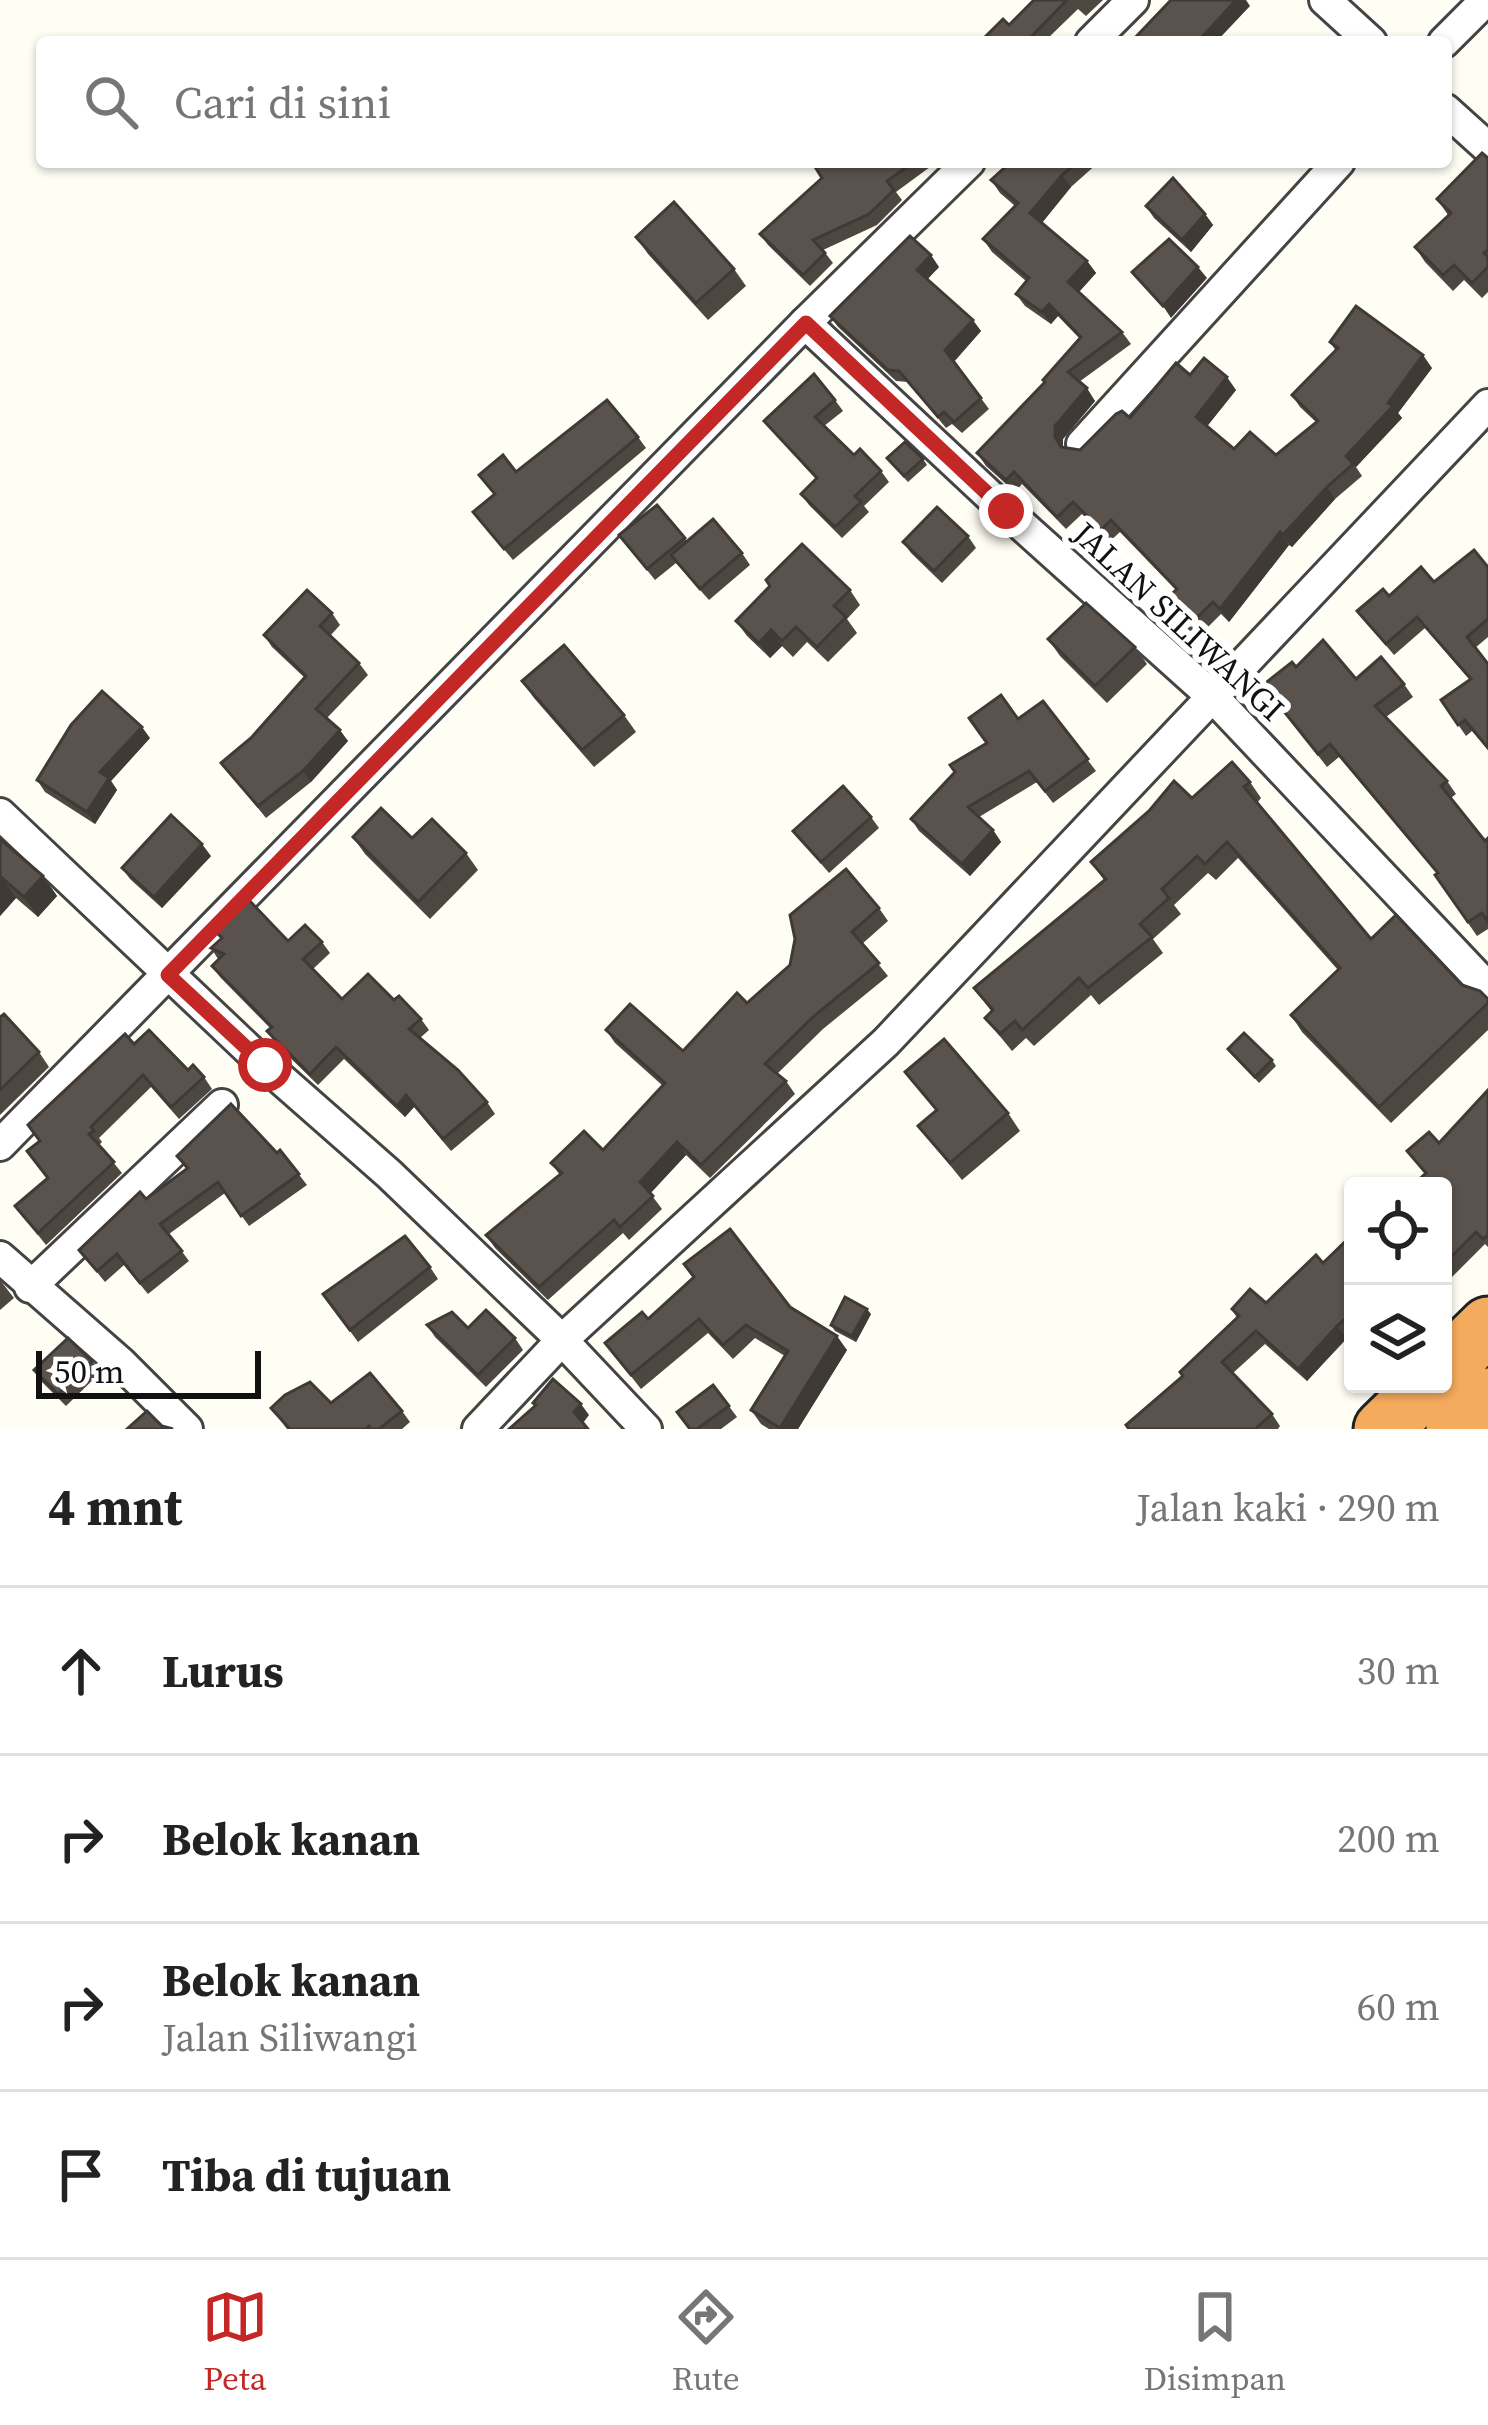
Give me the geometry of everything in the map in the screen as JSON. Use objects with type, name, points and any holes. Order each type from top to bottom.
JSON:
[{"type":"highway","points":[[1452,1361],[1488,1325]]},
{"type":"highway","points":[[1383,1429],[1420,1393]]},
{"type":"highway","points":[[1455,1429],[1488,1397]]},
{"type":"street","points":[[1097,36],[1133,0]]},
{"type":"street","points":[[1325,0],[1364,36]]},
{"type":"street","points":[[1450,36],[1486,0]]},
{"type":"street","points":[[1452,115],[1488,148]]},
{"type":"street","points":[[0,1145],[963,168]]},
{"type":"street","points":[[1082,444],[1334,168]]},
{"type":"street","name":"JALAN SILIWANGI","points":[[806,323],[1214,697],[1488,988]]},
{"type":"street","points":[[478,1429],[562,1340],[886,1042],[1488,405]]},
{"type":"street","points":[[0,814],[168,975],[389,1174],[562,1340],[646,1429]]},
{"type":"street","points":[[30,1287],[222,1105]]},
{"type":"street","points":[[0,1258],[121,1363],[187,1429]]},
{"type":"building","points":[[1034,0],[1067,0],[1032,36],[986,36],[1003,19],[1009,25]]},
{"type":"building","points":[[1171,0],[1236,0],[1203,36],[1137,36]]},
{"type":"building","points":[[1482,153],[1488,158],[1488,250],[1484,253],[1488,267],[1472,283],[1454,265],[1443,275],[1415,247],[1451,213],[1437,199]]},
{"type":"building","points":[[816,168],[905,168],[887,181],[894,190],[869,214],[813,240],[825,253],[803,275],[760,234],[822,178]]},
{"type":"building","points":[[1004,168],[1070,168],[1030,213],[1087,261],[1068,282],[1122,332],[1068,372],[1087,388],[1055,426],[1061,447],[1080,450],[1116,414],[1122,411],[1130,418],[1176,363],[1190,375],[1204,358],[1227,377],[1196,417],[1234,449],[1250,432],[1276,455],[1318,421],[1292,395],[1338,348],[1330,342],[1356,306],[1423,355],[1388,403],[1393,406],[1346,456],[1353,464],[1283,535],[1280,532],[1220,609],[1213,602],[1181,633],[1157,608],[1177,589],[1111,520],[1101,530],[1073,502],[1057,517],[1014,472],[1006,480],[977,453],[1081,337],[1049,304],[1042,312],[1016,294],[1029,278],[983,239],[1018,203],[991,180]]},
{"type":"building","points":[[1173,178],[1205,214],[1182,240],[1146,206]]},
{"type":"building","points":[[674,202],[734,269],[696,303],[636,237]]},
{"type":"building","points":[[910,236],[931,255],[917,270],[973,320],[945,350],[981,398],[954,422],[944,412],[938,417],[899,371],[888,370],[830,316]]},
{"type":"building","points":[[1169,239],[1198,267],[1163,306],[1132,272]]},
{"type":"building","points":[[814,374],[835,400],[815,417],[854,455],[860,449],[881,471],[855,496],[861,502],[835,527],[801,494],[817,478],[764,421]]},
{"type":"building","points":[[607,400],[638,437],[504,549],[473,512],[495,494],[479,475],[503,455],[516,472]]},
{"type":"building","points":[[905,442],[923,459],[904,476],[887,458]]},
{"type":"building","points":[[657,505],[685,538],[647,569],[619,535]]},
{"type":"building","points":[[937,507],[968,536],[934,571],[903,542]]},
{"type":"building","points":[[713,519],[742,553],[700,589],[671,555]]},
{"type":"building","points":[[802,544],[850,590],[834,606],[846,617],[817,647],[796,627],[782,641],[771,630],[759,643],[736,621],[770,586],[766,580]]},
{"type":"building","points":[[1474,550],[1488,567],[1488,619],[1467,637],[1488,664],[1488,748],[1465,720],[1458,725],[1441,700],[1471,679],[1417,617],[1386,644],[1357,611],[1383,589],[1389,596],[1421,567],[1434,582]]},
{"type":"building","points":[[307,590],[332,613],[320,626],[359,663],[316,709],[340,730],[303,771],[258,806],[221,763],[251,738],[306,676],[264,635]]},
{"type":"building","points":[[1086,603],[1135,647],[1095,686],[1048,639]]},
{"type":"building","points":[[1323,640],[1356,679],[1381,657],[1404,684],[1375,706],[1447,781],[1441,786],[1485,841],[1488,838],[1488,922],[1482,913],[1468,922],[1435,875],[1438,873],[1330,744],[1318,754],[1263,685],[1292,662],[1296,667]]},
{"type":"building","points":[[564,645],[624,715],[582,750],[522,681]]},
{"type":"building","points":[[102,691],[142,727],[100,772],[109,778],[87,812],[37,780],[71,725]]},
{"type":"building","points":[[1001,695],[1018,719],[1043,701],[1088,759],[1045,791],[1029,771],[968,807],[993,830],[962,864],[911,819],[955,772],[950,765],[987,743],[969,718]]},
{"type":"building","points":[[1232,762],[1250,782],[1244,787],[1371,939],[1396,915],[1462,985],[1488,999],[1379,1107],[1291,1015],[1340,968],[1227,842],[1205,864],[1197,856],[1162,889],[1169,898],[1140,924],[1152,937],[1088,988],[1079,978],[1022,1030],[1015,1021],[1000,1034],[985,1018],[993,1010],[974,988],[1106,879],[1091,862],[1149,811],[1174,781],[1192,798]]},
{"type":"building","points":[[843,786],[871,817],[821,862],[793,831]]},
{"type":"building","points":[[381,808],[412,838],[432,819],[466,853],[418,902],[353,837]]},
{"type":"building","points":[[171,815],[202,844],[154,897],[122,868]]},
{"type":"building","points":[[0,839],[43,876],[24,897],[2,878],[0,881]]},
{"type":"building","points":[[846,869],[879,908],[852,932],[879,963],[765,1064],[786,1081],[701,1165],[677,1142],[640,1182],[653,1196],[620,1227],[614,1220],[539,1287],[486,1235],[562,1173],[551,1163],[584,1131],[603,1150],[665,1083],[606,1030],[630,1004],[683,1051],[737,993],[747,1003],[790,965],[795,939],[790,915]]},
{"type":"building","points":[[248,899],[288,941],[305,925],[322,942],[303,959],[342,999],[368,974],[394,1000],[399,996],[421,1019],[409,1029],[487,1102],[443,1139],[406,1095],[397,1106],[336,1047],[310,1074],[212,966],[224,954],[211,948],[222,938],[216,932]]},
{"type":"building","points":[[4,1014],[39,1052],[0,1090],[0,1017]]},
{"type":"building","points":[[149,1030],[188,1070],[193,1065],[204,1077],[171,1107],[143,1075],[91,1127],[94,1131],[89,1134],[114,1162],[38,1233],[15,1206],[48,1178],[27,1151],[40,1141],[28,1125],[125,1034],[134,1044]]},
{"type":"building","points":[[1244,1033],[1272,1060],[1255,1077],[1228,1049]]},
{"type":"building","points":[[944,1039],[1008,1113],[950,1163],[918,1126],[937,1110],[905,1072]]},
{"type":"building","points":[[1488,1090],[1488,1235],[1483,1239],[1476,1232],[1452,1256],[1452,1177],[1422,1177],[1426,1173],[1407,1151],[1429,1132],[1439,1143]]},
{"type":"building","points":[[231,1104],[299,1174],[241,1216],[218,1182],[160,1224],[182,1251],[140,1283],[117,1254],[97,1271],[79,1250],[140,1192],[146,1199],[188,1168],[177,1156]]},
{"type":"building","points":[[730,1229],[790,1307],[837,1336],[780,1428],[751,1410],[788,1351],[746,1325],[723,1345],[699,1319],[631,1375],[605,1343],[642,1312],[648,1319],[694,1277],[684,1264]]},
{"type":"building","points":[[405,1236],[430,1267],[350,1330],[323,1294]]},
{"type":"building","points":[[1344,1243],[1344,1320],[1298,1369],[1256,1331],[1222,1362],[1272,1414],[1255,1429],[1129,1429],[1126,1425],[1183,1376],[1180,1372],[1239,1316],[1232,1309],[1250,1289],[1266,1303],[1316,1255],[1323,1263]]},
{"type":"building","points":[[845,1297],[867,1309],[852,1336],[831,1325]]},
{"type":"building","points":[[486,1310],[515,1338],[478,1375],[427,1325],[452,1312],[468,1328]]},
{"type":"building","points":[[68,1338],[92,1361],[58,1394],[34,1370]]},
{"type":"building","points":[[370,1373],[402,1411],[379,1429],[290,1429],[271,1408],[310,1382],[331,1403]]},
{"type":"building","points":[[553,1379],[581,1404],[574,1412],[588,1429],[509,1429],[536,1405],[533,1403]]},
{"type":"building","points":[[713,1385],[729,1406],[690,1429],[677,1412]]},
{"type":"building","points":[[147,1411],[162,1426],[173,1429],[127,1429]]},
{"type":"route","points":[[265,1065],[168,975],[806,323],[1006,511]]}]
